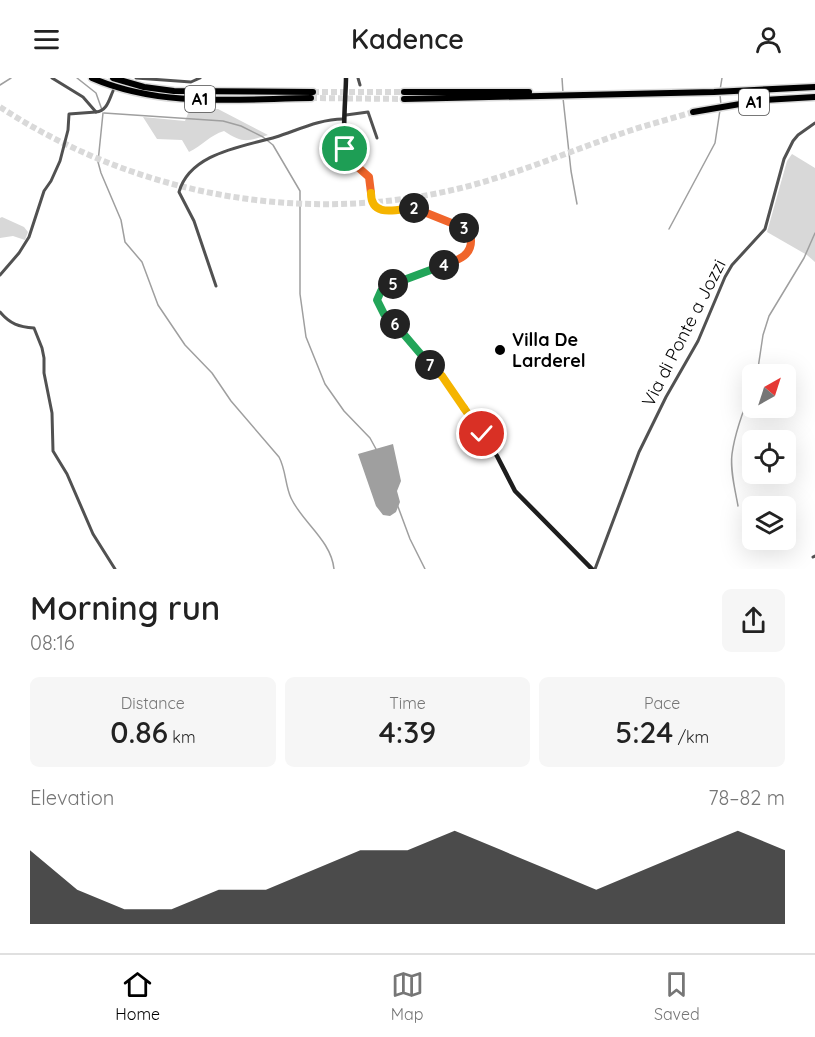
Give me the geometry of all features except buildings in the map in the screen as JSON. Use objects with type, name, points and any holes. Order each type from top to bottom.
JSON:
[{"type":"highway","name":"A1","points":[[92,78],[128,91],[166,98],[312,95],[174,91],[144,87],[113,78]]},
{"type":"highway","name":"A1","points":[[404,95],[714,92],[815,87]]},
{"type":"highway","name":"A1","points":[[693,112],[764,100],[815,97]]},
{"type":"main road","points":[[346,78],[344,141],[346,152],[351,161],[369,177],[372,186],[371,198],[376,207],[387,212],[411,208],[420,209],[463,228],[471,239],[470,248],[462,258],[382,290],[377,297],[380,308],[442,376],[497,456],[515,491],[593,569]]},
{"type":"street","points":[[52,78],[83,97],[96,112]]},
{"type":"street","points":[[136,78],[191,82],[200,78]]},
{"type":"street","points":[[358,78],[360,85]]},
{"type":"street","points":[[0,275],[29,237],[44,191],[60,161],[68,130],[69,114],[102,112],[113,91]]},
{"type":"street","points":[[216,286],[194,221],[179,192],[183,180],[196,167],[216,155],[252,143],[328,120],[368,112],[377,138]]},
{"type":"street","name":"Via di Ponte a Jozzi","points":[[593,569],[639,452],[666,397],[698,341],[729,271],[765,229],[783,161],[798,135],[815,123]]},
{"type":"street","points":[[0,312],[19,327],[34,328],[37,334],[42,348],[44,373],[52,413],[53,451],[67,474],[93,534],[115,569]]},
{"type":"shaded area","points":[[218,109],[268,135],[241,140],[224,131],[189,152],[182,140],[157,139],[143,117],[185,121],[189,111]]},
{"type":"shaded area","points":[[792,154],[815,168],[815,262],[767,232],[787,161]]},
{"type":"shaded area","points":[[0,218],[24,227],[28,232],[25,240],[13,236],[0,238]]},
{"type":"shaded area","points":[[393,444],[401,481],[397,491],[400,502],[396,512],[390,516],[383,515],[376,506],[358,454]]},
{"type":"waterway","points":[[0,85],[11,78]]},
{"type":"waterway","points":[[77,78],[96,93],[102,110]]},
{"type":"waterway","points":[[562,78],[563,93]]},
{"type":"waterway","points":[[720,90],[722,78]]},
{"type":"waterway","points":[[720,95],[721,105]]},
{"type":"waterway","points":[[563,98],[577,204]]},
{"type":"waterway","points":[[669,229],[715,143],[720,110]]},
{"type":"waterway","points":[[103,113],[98,162],[121,220],[125,242],[142,262],[158,305],[185,345],[212,373],[231,401],[279,457],[291,498],[328,549],[334,569]]},
{"type":"waterway","points":[[104,113],[223,121],[241,126],[273,145],[300,191],[300,294],[306,337],[325,384],[344,411],[370,438],[376,449]]},
{"type":"waterway","points":[[759,364],[763,335],[769,316],[804,258],[815,233]]},
{"type":"waterway","points":[[738,506],[732,473],[732,454],[742,415]]},
{"type":"waterway","points":[[397,504],[410,539],[425,569]]},
{"type":"tunnel","points":[[313,92],[404,92]]},
{"type":"tunnel","points":[[311,98],[404,99]]},
{"type":"tunnel","points":[[0,107],[53,138],[108,163],[165,182],[224,195],[284,203],[345,204],[405,199],[465,187],[525,169],[632,130],[693,112]]},
{"type":"place","name":"Villa De Larderel","points":[[500,350]]},
{"type":"route","points":[[345,149],[351,161],[371,180],[372,201],[379,209],[384,212],[420,209],[460,226],[470,236],[470,248],[462,258],[389,285],[381,291],[377,300],[387,317],[401,329],[442,376],[482,434]]}]
